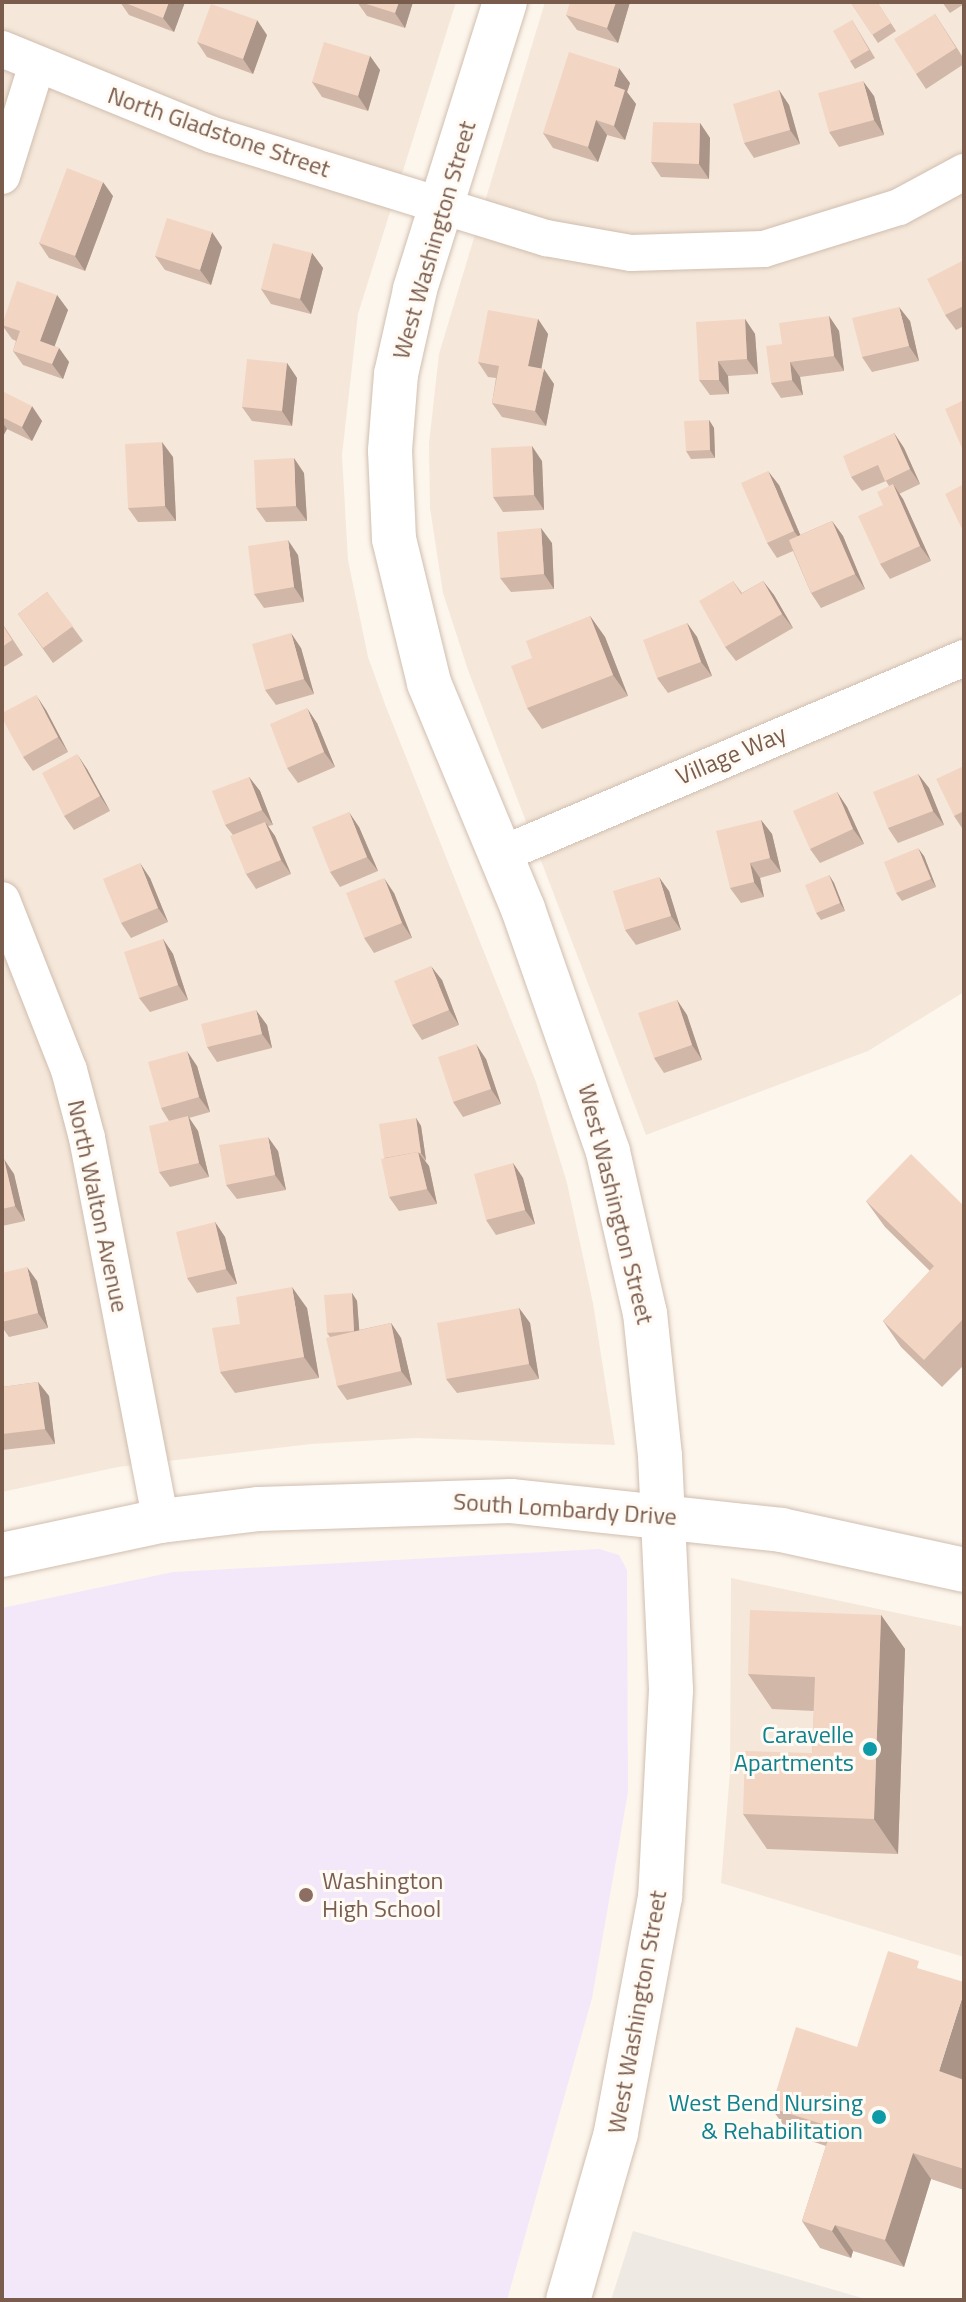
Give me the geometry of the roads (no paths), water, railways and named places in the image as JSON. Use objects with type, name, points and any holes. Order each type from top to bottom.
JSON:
[{"type":"street","name":"West Washington Street","points":[[505,2],[441,204],[396,374],[390,451],[394,539],[429,683],[500,855],[588,1084],[608,1152],[645,1313],[665,1514],[671,1690],[660,1897],[616,2133],[568,2300]]},
{"type":"street","name":"North Gladstone Street","points":[[2,49],[213,135],[546,238],[631,253],[695,254],[764,249],[835,231],[899,207],[964,172]]},
{"type":"street","points":[[2,176],[37,64]]},
{"type":"street","name":"Village Way","points":[[500,855],[964,658]]},
{"type":"street","name":"North Walton Avenue","points":[[2,900],[44,1000],[83,1125],[161,1521]]},
{"type":"street","name":"South Lombardy Drive","points":[[2,1555],[161,1521],[373,1502],[511,1501],[665,1514],[781,1530],[964,1570]]},
{"type":"place","name":"Caravelle Apartments","points":[[870,1749]]},
{"type":"place","name":"Washington High School","points":[[306,1895]]},
{"type":"place","name":"West Bend Nursing & Rehabilitation","points":[[879,2117]]}]
